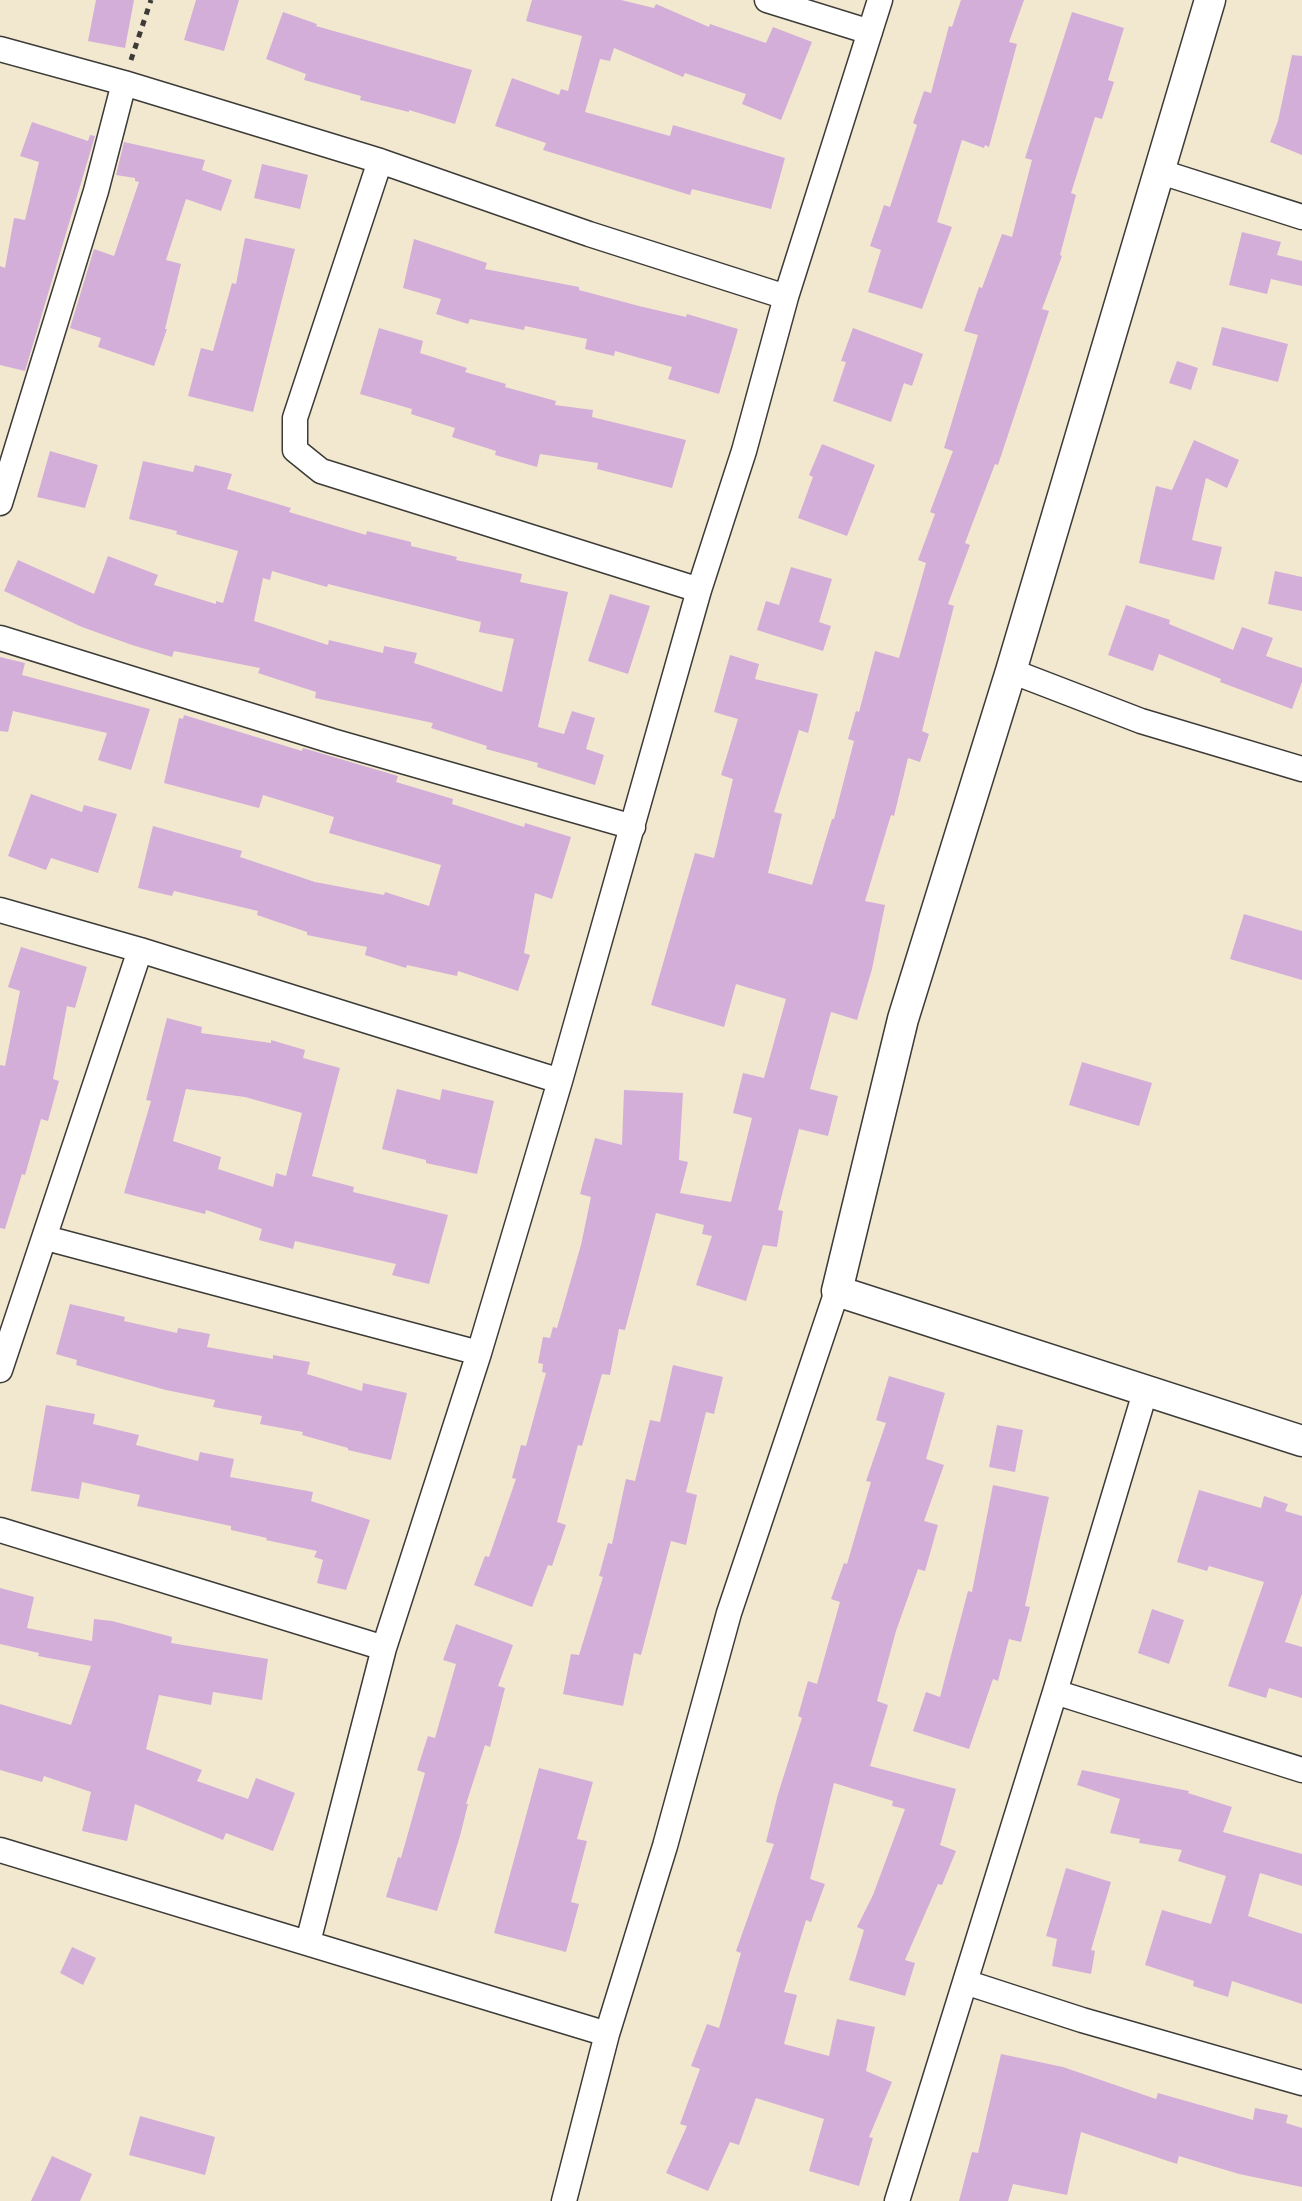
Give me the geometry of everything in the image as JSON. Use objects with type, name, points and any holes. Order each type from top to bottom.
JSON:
[{"type":"street","points":[[767,0],[870,32]]},
{"type":"street","points":[[308,1942],[384,1648],[479,1353],[560,1081],[699,590],[744,451],[786,297],[880,0]]},
{"type":"street","points":[[564,2201],[607,2034],[665,1846],[729,1613],[837,1291],[903,1019],[1011,671],[1210,0]]},
{"type":"street","points":[[0,49],[124,83],[380,161],[589,234],[786,297]]},
{"type":"street","points":[[0,503],[96,191],[124,83]]},
{"type":"street","points":[[380,161],[295,418],[295,450],[321,471],[699,590]]},
{"type":"street","points":[[1161,172],[1302,217]]},
{"type":"street","points":[[0,638],[332,741],[633,827]]},
{"type":"street","points":[[1011,671],[1141,721],[1302,769]]},
{"type":"street","points":[[0,910],[140,950],[560,1081]]},
{"type":"street","points":[[0,1370],[140,950]]},
{"type":"street","points":[[46,1238],[479,1353]]},
{"type":"street","points":[[837,1291],[1302,1441]]},
{"type":"street","points":[[897,2201],[1146,1389]]},
{"type":"street","points":[[0,1530],[384,1648]]},
{"type":"street","points":[[1055,1692],[1302,1770]]},
{"type":"street","points":[[0,1850],[607,2034]]},
{"type":"street","points":[[965,1982],[1082,2020],[1302,2083]]},
{"type":"path","points":[[124,83],[151,0]]},
{"type":"building","points":[[96,0],[134,0],[125,48],[88,41]]},
{"type":"building","points":[[196,0],[239,0],[224,51],[184,40]]},
{"type":"building","points":[[532,0],[621,0],[654,8],[656,4],[709,27],[710,24],[766,43],[773,27],[812,42],[781,120],[742,104],[746,94],[685,73],[683,77],[614,48],[610,61],[600,59],[585,112],[670,136],[673,125],[785,158],[771,209],[692,189],[690,195],[543,150],[546,143],[495,126],[512,78],[559,95],[561,89],[568,91],[582,36],[526,21]]},
{"type":"building","points":[[961,0],[1024,0],[1009,42],[1017,44],[989,147],[962,140],[937,222],[952,227],[922,309],[868,292],[881,250],[870,246],[884,205],[890,207],[917,125],[913,123],[924,91],[931,93],[949,26],[952,27]]},
{"type":"building","points":[[283,12],[316,26],[472,70],[455,124],[360,100],[361,96],[304,80],[306,74],[266,59]]},
{"type":"building","points":[[1072,12],[1124,28],[1108,80],[1114,82],[1102,119],[1095,117],[1071,193],[1076,195],[1062,256],[1042,309],[1049,311],[998,465],[995,464],[965,543],[970,545],[948,604],[954,606],[922,731],[929,734],[920,762],[908,758],[894,816],[891,815],[865,901],[885,905],[872,969],[857,1020],[831,1012],[810,1089],[838,1096],[828,1136],[799,1129],[778,1210],[783,1211],[777,1247],[763,1245],[746,1301],[696,1285],[712,1236],[702,1234],[704,1225],[656,1213],[625,1330],[619,1329],[610,1375],[602,1374],[582,1446],[578,1445],[557,1522],[566,1525],[552,1566],[548,1565],[532,1607],[474,1585],[485,1556],[489,1557],[516,1479],[512,1478],[521,1445],[526,1446],[546,1373],[542,1372],[543,1364],[538,1363],[543,1337],[550,1338],[553,1327],[557,1328],[581,1245],[591,1197],[580,1194],[595,1138],[622,1145],[624,1090],[683,1093],[679,1160],[688,1162],[680,1193],[731,1202],[752,1118],[733,1113],[743,1073],[764,1078],[786,999],[736,984],[724,1027],[651,1005],[695,853],[714,858],[733,779],[721,775],[738,719],[714,712],[730,655],[759,664],[755,679],[818,694],[808,733],[799,730],[774,812],[782,814],[768,873],[812,885],[834,819],[854,741],[848,739],[856,711],[859,712],[875,651],[899,658],[926,563],[918,560],[935,514],[930,512],[953,451],[944,448],[978,335],[964,331],[1002,234],[1012,237],[1032,160],[1025,158]]},
{"type":"building","points":[[1292,55],[1302,56],[1302,155],[1270,142],[1278,121]]},
{"type":"building","points":[[32,122],[88,141],[90,135],[95,136],[25,371],[0,365],[0,266],[5,268],[14,218],[25,220],[39,162],[20,156]]},
{"type":"building","points":[[124,142],[205,160],[202,170],[232,180],[221,211],[186,199],[166,260],[181,264],[167,329],[154,366],[98,347],[101,338],[70,328],[94,249],[114,256],[139,182],[135,178],[116,175]]},
{"type":"building","points":[[262,164],[308,175],[300,209],[254,198]]},
{"type":"building","points":[[1242,232],[1281,242],[1277,255],[1302,261],[1302,286],[1271,279],[1267,294],[1229,285]]},
{"type":"building","points":[[245,238],[295,249],[253,412],[188,396],[201,348],[213,351],[232,283],[236,284]]},
{"type":"building","points":[[414,239],[487,263],[485,269],[579,287],[579,290],[639,306],[686,317],[687,314],[738,329],[719,394],[668,379],[672,367],[615,351],[614,356],[585,349],[587,339],[470,319],[468,324],[436,314],[441,299],[403,288]]},
{"type":"building","points":[[1222,327],[1288,344],[1278,382],[1212,365]]},
{"type":"building","points":[[379,328],[423,341],[420,353],[467,368],[465,372],[506,384],[505,387],[556,401],[555,405],[593,410],[592,417],[686,440],[672,488],[597,469],[598,463],[540,454],[537,467],[495,455],[496,451],[452,437],[455,428],[411,414],[412,409],[360,394]]},
{"type":"building","points":[[853,328],[923,354],[912,386],[904,383],[891,422],[833,401],[846,362],[841,361]]},
{"type":"building","points":[[1177,361],[1198,368],[1191,390],[1169,383]]},
{"type":"building","points":[[1194,440],[1239,460],[1227,488],[1206,478],[1192,540],[1222,547],[1214,580],[1139,563],[1156,486],[1172,490]]},
{"type":"building","points":[[822,444],[875,465],[847,536],[798,518],[813,477],[809,475]]},
{"type":"building","points":[[50,451],[98,465],[85,508],[37,497]]},
{"type":"building","points":[[143,461],[193,472],[195,465],[232,474],[227,489],[291,508],[289,512],[366,535],[367,531],[411,542],[411,546],[457,557],[456,560],[522,574],[520,582],[568,592],[538,727],[564,734],[572,711],[595,718],[586,749],[604,755],[595,785],[431,728],[433,723],[315,698],[316,692],[258,673],[260,668],[174,651],[172,657],[132,645],[82,627],[4,591],[18,560],[94,594],[108,556],[158,575],[154,585],[216,604],[216,601],[223,603],[238,551],[129,519]],"holes":[[[272,571],[327,587],[328,584],[481,622],[479,632],[514,639],[502,692],[414,663],[417,653],[384,646],[383,653],[329,640],[328,645],[254,621],[263,578],[270,580]]]},
{"type":"building","points":[[791,567],[832,579],[819,622],[831,626],[823,651],[757,630],[766,601],[779,605]]},
{"type":"building","points":[[1275,571],[1302,577],[1302,611],[1268,604]]},
{"type":"building","points":[[610,594],[650,606],[628,674],[588,661]]},
{"type":"building","points":[[1126,605],[1170,620],[1169,624],[1233,650],[1242,627],[1273,638],[1266,656],[1302,668],[1302,682],[1292,709],[1220,682],[1221,679],[1159,654],[1153,671],[1108,655]]},
{"type":"building","points":[[0,657],[25,663],[22,675],[150,709],[131,770],[98,760],[107,733],[13,711],[8,732],[0,731]]},
{"type":"building","points":[[184,715],[398,776],[396,782],[453,799],[452,804],[524,827],[525,823],[571,837],[552,899],[535,893],[524,953],[530,955],[518,991],[458,971],[457,976],[407,965],[406,968],[365,955],[367,947],[307,935],[307,932],[257,915],[258,911],[174,891],[172,896],[138,888],[153,826],[242,851],[240,857],[315,882],[384,895],[385,892],[429,906],[441,865],[329,833],[334,817],[263,795],[259,808],[164,783],[179,718],[183,719]]},
{"type":"building","points":[[31,794],[82,812],[84,805],[117,814],[98,873],[51,858],[46,870],[8,856]]},
{"type":"building","points":[[1244,914],[1302,931],[1302,980],[1230,959]]},
{"type":"building","points":[[21,947],[87,967],[75,1008],[67,1006],[53,1079],[59,1081],[48,1121],[41,1119],[5,1229],[0,1228],[0,1065],[5,1066],[20,991],[8,987]]},
{"type":"building","points":[[167,1018],[202,1027],[201,1033],[271,1043],[271,1040],[305,1050],[303,1058],[340,1068],[312,1176],[354,1187],[353,1192],[448,1215],[429,1284],[392,1275],[396,1264],[295,1241],[293,1249],[259,1240],[262,1229],[206,1210],[205,1214],[124,1193],[151,1101],[146,1100]],"holes":[[[186,1089],[245,1097],[302,1113],[286,1176],[276,1173],[273,1187],[218,1169],[221,1157],[173,1141]]]},
{"type":"building","points":[[1082,1062],[1152,1083],[1139,1126],[1069,1105]]},
{"type":"building","points":[[397,1089],[440,1100],[442,1089],[494,1101],[477,1174],[382,1149]]},
{"type":"building","points":[[70,1304],[177,1333],[178,1328],[210,1334],[207,1347],[310,1362],[307,1374],[362,1391],[363,1383],[407,1393],[391,1460],[348,1450],[302,1435],[303,1432],[260,1424],[262,1416],[213,1407],[215,1400],[76,1365],[77,1360],[56,1354]]},
{"type":"building","points":[[673,1365],[723,1377],[714,1414],[706,1412],[686,1492],[697,1495],[686,1545],[671,1541],[641,1655],[634,1653],[623,1706],[563,1694],[571,1654],[579,1655],[603,1577],[599,1576],[608,1543],[612,1544],[626,1479],[635,1481],[650,1420],[660,1422]]},
{"type":"building","points":[[889,1376],[945,1393],[926,1459],[944,1465],[924,1521],[938,1525],[925,1571],[918,1569],[896,1631],[877,1701],[888,1705],[870,1766],[956,1789],[940,1845],[956,1851],[905,1960],[915,1963],[905,1996],[849,1980],[864,1930],[857,1927],[873,1895],[905,1809],[892,1806],[893,1801],[834,1783],[810,1879],[825,1884],[811,1922],[806,1920],[784,1992],[797,1995],[784,2044],[829,2056],[837,2019],[875,2027],[866,2071],[892,2082],[869,2137],[873,2138],[859,2186],[809,2171],[824,2119],[756,2098],[739,2145],[730,2142],[708,2191],[666,2173],[687,2126],[680,2124],[700,2069],[691,2066],[707,2024],[719,2028],[741,1953],[736,1951],[774,1844],[766,1842],[802,1718],[798,1716],[808,1681],[817,1684],[840,1602],[831,1599],[844,1563],[847,1564],[871,1482],[866,1481],[886,1423],[876,1420]]},
{"type":"building","points":[[46,1405],[95,1414],[93,1424],[139,1435],[136,1445],[198,1461],[200,1452],[234,1459],[230,1477],[313,1492],[311,1501],[370,1520],[346,1590],[317,1583],[323,1560],[314,1557],[317,1551],[231,1530],[231,1526],[137,1506],[140,1495],[82,1482],[79,1499],[31,1491]]},
{"type":"building","points":[[997,1425],[1023,1430],[1015,1472],[989,1467]]},
{"type":"building","points":[[993,1485],[1049,1497],[1025,1606],[1030,1607],[1021,1642],[1009,1639],[998,1681],[993,1679],[969,1749],[913,1731],[926,1692],[940,1697],[968,1591],[972,1592]]},
{"type":"building","points":[[1199,1490],[1261,1508],[1264,1496],[1288,1504],[1285,1511],[1302,1516],[1302,1594],[1285,1642],[1302,1647],[1302,1698],[1269,1688],[1266,1698],[1228,1686],[1264,1582],[1209,1566],[1207,1571],[1177,1562]]},
{"type":"building","points":[[0,1588],[34,1597],[27,1628],[92,1641],[94,1619],[112,1621],[172,1637],[171,1643],[268,1659],[262,1700],[213,1692],[211,1705],[159,1695],[146,1749],[202,1770],[197,1781],[248,1799],[256,1778],[295,1793],[273,1851],[226,1833],[223,1840],[135,1804],[127,1841],[82,1831],[91,1792],[44,1776],[42,1782],[0,1770],[0,1704],[71,1725],[91,1666],[38,1656],[39,1653],[0,1644]]},
{"type":"building","points":[[1152,1609],[1184,1620],[1169,1664],[1138,1653]]},
{"type":"building","points":[[456,1624],[513,1645],[498,1686],[505,1688],[490,1747],[485,1745],[437,1911],[386,1897],[398,1857],[401,1858],[425,1773],[417,1770],[428,1736],[435,1738],[456,1664],[443,1660]]},
{"type":"building","points":[[539,1768],[593,1782],[577,1839],[587,1841],[571,1902],[579,1904],[566,1952],[494,1933]]},
{"type":"building","points":[[1082,1770],[1189,1791],[1232,1807],[1223,1832],[1302,1854],[1302,1886],[1260,1873],[1248,1916],[1302,1934],[1302,2004],[1232,1981],[1228,1997],[1193,1986],[1194,1981],[1145,1965],[1162,1910],[1211,1924],[1226,1876],[1178,1861],[1182,1850],[1139,1843],[1140,1839],[1110,1833],[1120,1799],[1077,1785]]},
{"type":"building","points":[[1066,1868],[1111,1882],[1091,1950],[1095,1951],[1091,1974],[1052,1966],[1057,1939],[1046,1936]]},
{"type":"building","points":[[72,1947],[96,1958],[83,1985],[60,1973]]},
{"type":"building","points":[[1001,2054],[1063,2067],[1156,2099],[1158,2093],[1253,2120],[1255,2108],[1288,2115],[1286,2123],[1302,2128],[1302,2187],[1239,2174],[1179,2156],[1177,2164],[1081,2132],[1067,2195],[1013,2184],[1008,2201],[959,2201],[972,2152],[978,2153]]},
{"type":"building","points":[[140,2116],[215,2137],[205,2175],[129,2155]]},
{"type":"building","points":[[52,2156],[92,2174],[80,2201],[31,2201]]}]
